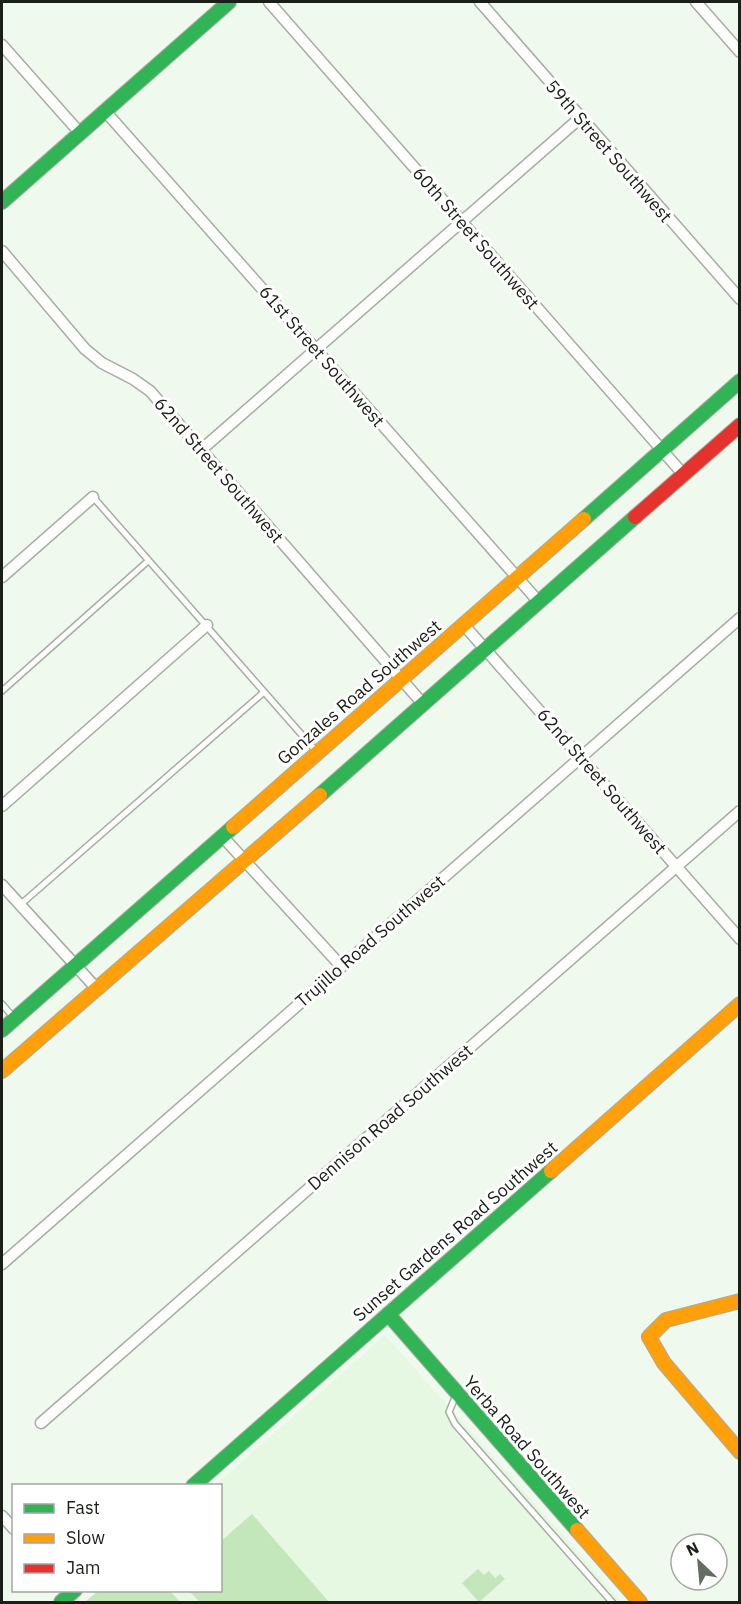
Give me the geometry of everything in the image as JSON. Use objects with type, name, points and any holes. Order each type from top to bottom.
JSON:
[{"type":"street","points":[[2,202],[229,2]]},
{"type":"street","name":"60th Street Southwest","points":[[269,2],[683,474]]},
{"type":"street","name":"59th Street Southwest","points":[[480,2],[740,299]]},
{"type":"street","points":[[696,2],[740,52]]},
{"type":"street","points":[[2,45],[80,133]]},
{"type":"street","name":"61st Street Southwest","points":[[105,111],[538,601]]},
{"type":"street","points":[[201,450],[580,118]]},
{"type":"street","name":"62nd Street Southwest","points":[[2,251],[85,349],[102,363],[150,391],[423,704]]},
{"type":"street","name":"Gonzales Road Southwest","points":[[2,1030],[740,381]]},
{"type":"street","points":[[2,1071],[245,861],[740,425]]},
{"type":"street","points":[[3,573],[93,498]]},
{"type":"street","name":"Trujillo Road Southwest","points":[[2,1264],[740,618]]},
{"type":"street","name":"62nd Street Southwest","points":[[464,624],[740,939]]},
{"type":"street","points":[[2,806],[207,625]]},
{"type":"street","name":"Dennison Road Southwest","points":[[41,1423],[740,811]]},
{"type":"street","points":[[222,836],[341,966]]},
{"type":"street","points":[[2,885],[97,989]]},
{"type":"street","name":"Sunset Gardens Road Southwest","points":[[194,1484],[740,1004]]},
{"type":"street","points":[[740,1300],[666,1320],[649,1337],[664,1363],[740,1452]]},
{"type":"street","name":"Yerba Road Southwest","points":[[388,1314],[637,1601]]},
{"type":"lane","points":[[93,498],[317,752]]},
{"type":"lane","points":[[2,691],[148,561]]},
{"type":"lane","points":[[20,905],[264,692]]},
{"type":"lane","points":[[2,1004],[14,1018]]},
{"type":"lane","points":[[457,1394],[449,1412],[455,1424],[612,1602]]},
{"type":"shaded area","points":[[385,1335],[622,1602],[180,1602],[171,1592],[222,1592],[222,1484],[217,1484]]},
{"type":"green space","points":[[252,1514],[329,1602],[200,1602],[190,1592],[222,1592],[222,1540]]},
{"type":"green space","points":[[478,1569],[484,1575],[489,1571],[495,1578],[500,1574],[505,1579],[479,1602],[462,1583]]},
{"type":"green space","points":[[97,1592],[171,1592],[180,1602],[85,1602]]},
{"type":"traffic: fast","points":[[2,202],[229,2]]},
{"type":"traffic: fast","points":[[584,519],[740,381]]},
{"type":"traffic: fast","points":[[320,795],[635,517]]},
{"type":"traffic: fast","points":[[2,1030],[233,827]]},
{"type":"traffic: fast","points":[[195,1484],[551,1171]]},
{"type":"traffic: fast","points":[[388,1314],[577,1530]]},
{"type":"traffic: fast","points":[[61,1602],[73,1592]]},
{"type":"traffic: slow","points":[[233,827],[584,519]]},
{"type":"traffic: slow","points":[[2,1071],[320,795]]},
{"type":"traffic: slow","points":[[551,1171],[740,1004]]},
{"type":"traffic: slow","points":[[740,1301],[666,1320],[649,1337],[664,1363],[740,1452]]},
{"type":"traffic: slow","points":[[577,1530],[640,1602]]},
{"type":"traffic: jam","points":[[635,517],[740,425]]}]
